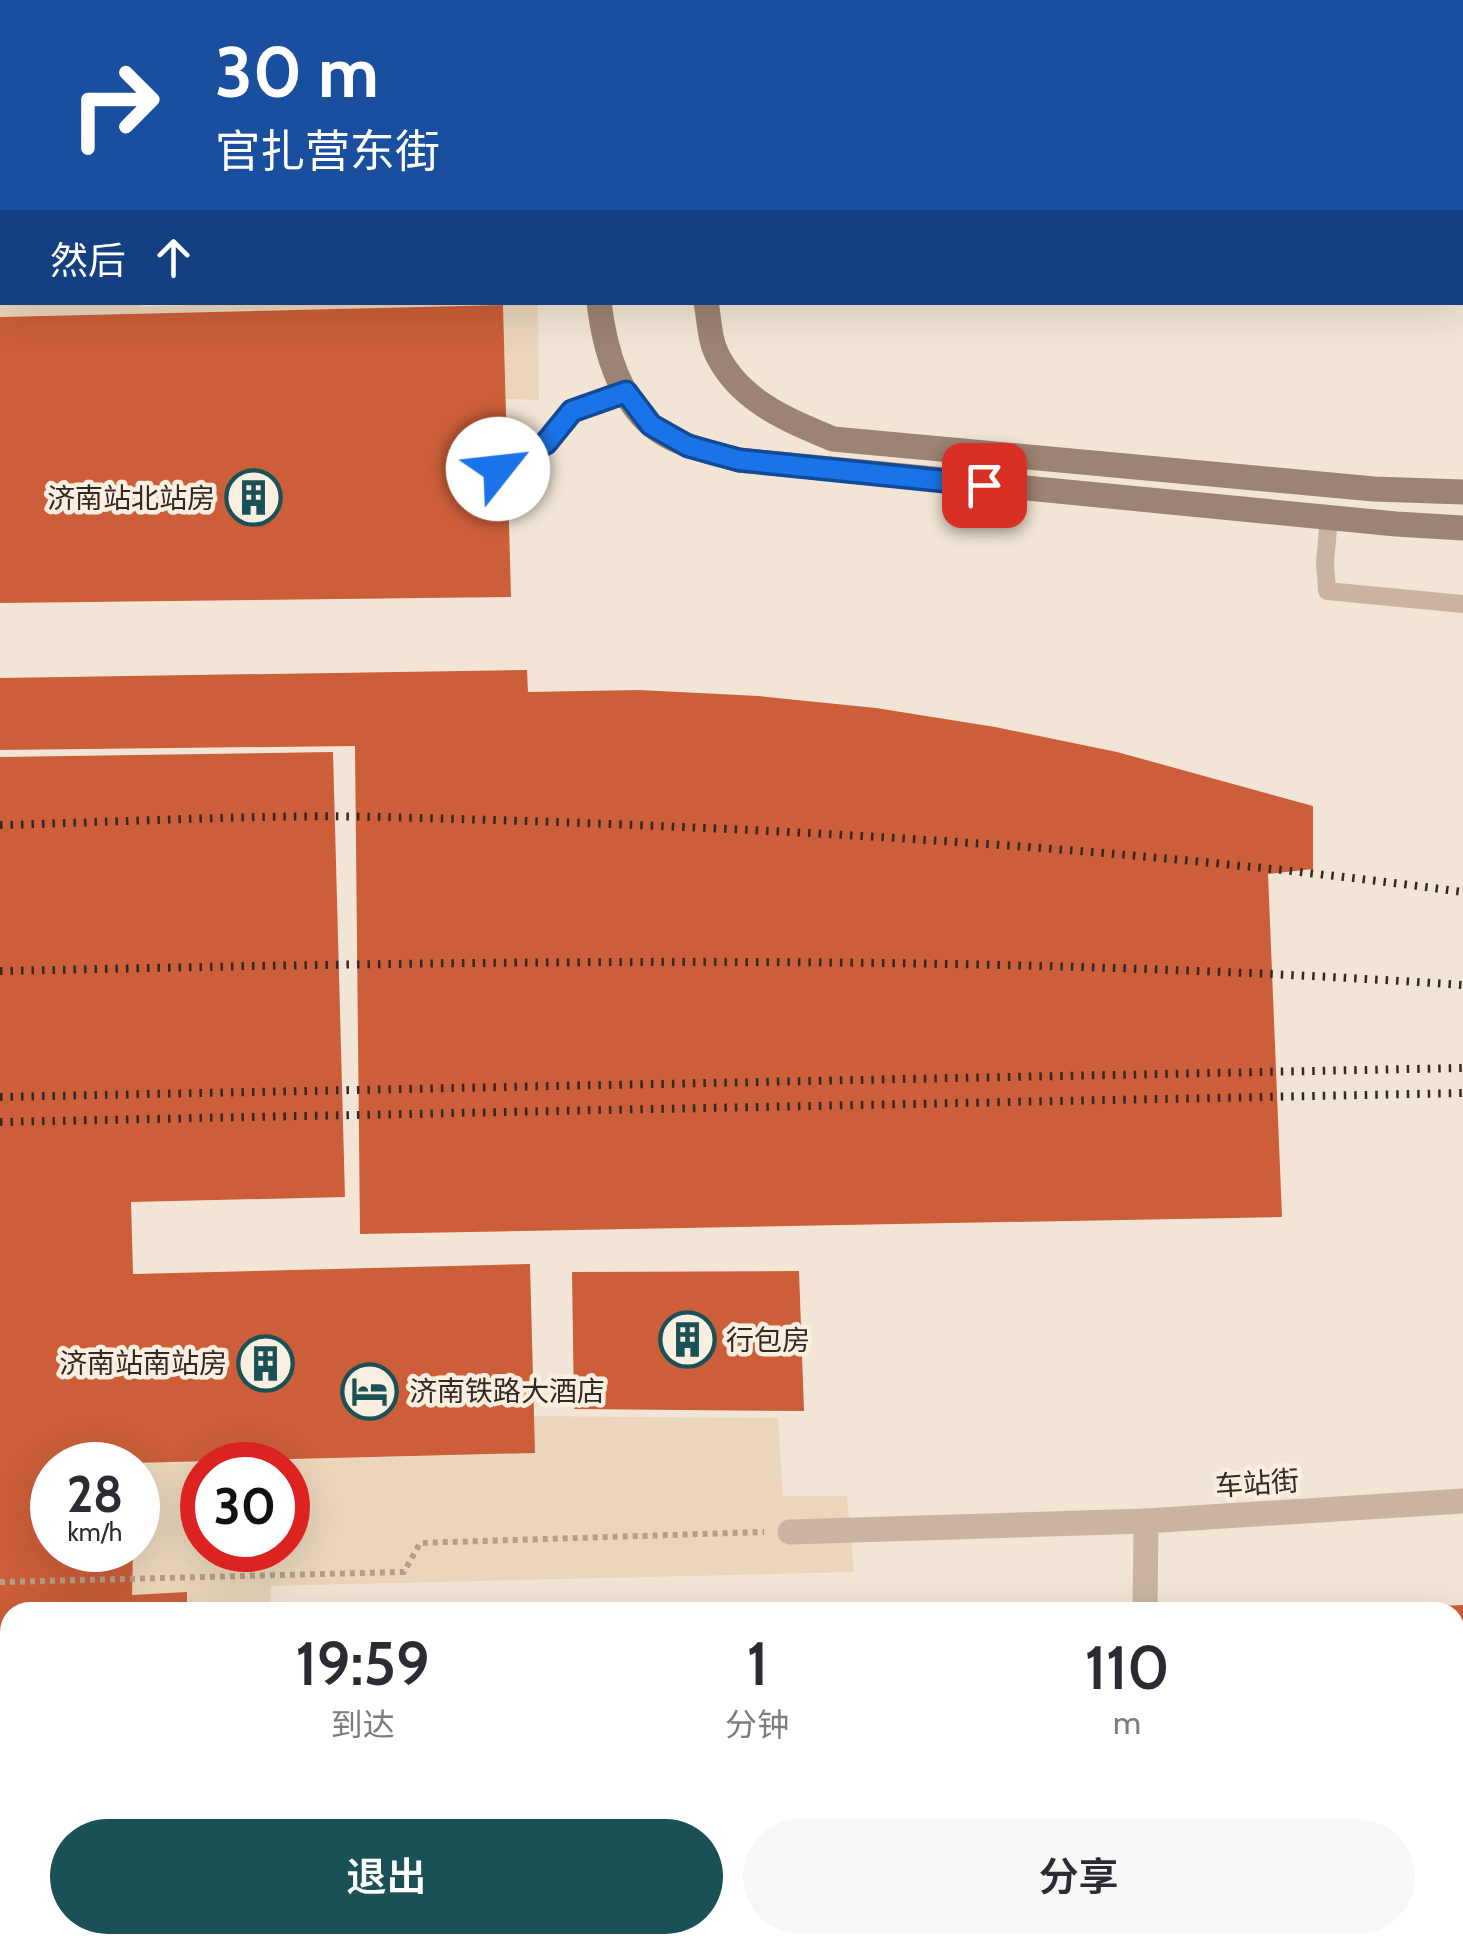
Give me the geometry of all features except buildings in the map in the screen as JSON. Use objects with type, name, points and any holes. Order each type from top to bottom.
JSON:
[{"type":"main road","points":[[600,305],[608,355],[626,392],[651,425],[688,446],[739,460],[1463,528]]},
{"type":"main road","points":[[707,305],[714,347],[730,376],[778,416],[833,440],[1374,489],[1463,492]]},
{"type":"street","points":[[498,469],[546,443],[572,411],[626,392]]},
{"type":"street","name":"车站街","points":[[790,1532],[1146,1521],[1463,1501]]},
{"type":"street","points":[[1145,1602],[1146,1521]]},
{"type":"lane","points":[[1329,518],[1325,562],[1328,591],[1463,604]]},
{"type":"path","points":[[0,1582],[404,1572],[420,1543],[790,1532]]},
{"type":"shaded area","points":[[0,305],[503,305],[0,317]]},
{"type":"shaded area","points":[[503,305],[538,305],[539,400],[506,399]]},
{"type":"shaded area","points":[[529,1416],[778,1418],[783,1496],[847,1496],[854,1572],[271,1586],[270,1602],[0,1602],[0,1469],[30,1468],[30,1572],[160,1572],[160,1463],[180,1463],[180,1572],[310,1572],[310,1459],[534,1453]]},
{"type":"railway","points":[[0,825],[337,816],[790,832],[1196,861],[1463,892]]},
{"type":"railway","points":[[0,971],[549,962],[915,963],[1098,967],[1463,985]]},
{"type":"railway","points":[[0,1097],[1463,1068]]},
{"type":"railway","points":[[0,1122],[1463,1093]]},
{"type":"place","name":"济南站北站房","points":[[254,498]]},
{"type":"place","name":"行包房","points":[[687,1340]]},
{"type":"place","name":"济南站南站房","points":[[266,1363]]},
{"type":"place","name":"济南铁路大酒店","points":[[370,1391]]},
{"type":"route","points":[[498,469],[546,443],[572,411],[626,392],[651,425],[688,446],[739,460],[984,485]]}]
